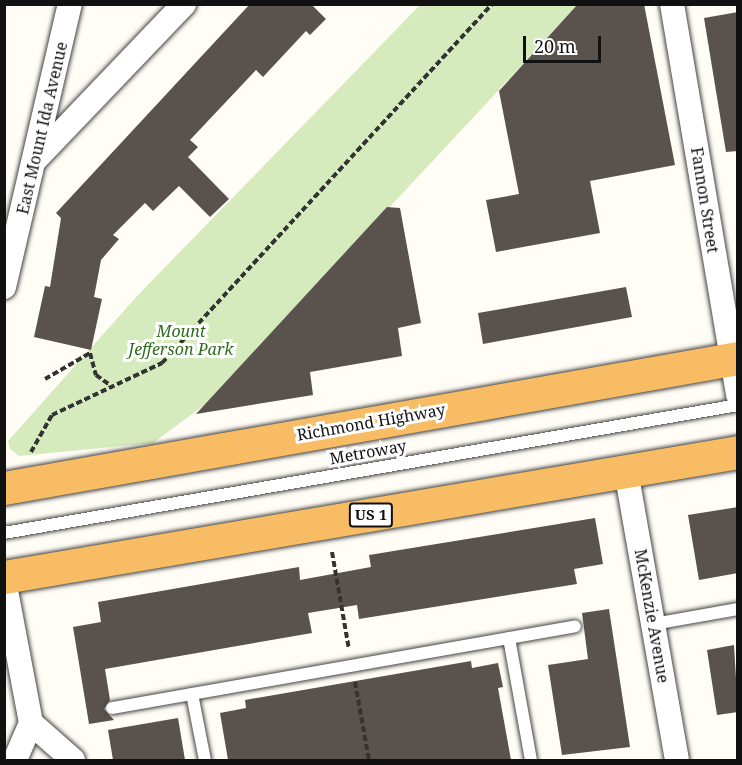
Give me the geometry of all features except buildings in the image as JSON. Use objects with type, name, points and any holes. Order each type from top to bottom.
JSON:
[{"type":"highway","name":"Richmond Highway","points":[[4,488],[734,359]]},
{"type":"highway","name":"US 1","points":[[4,579],[738,452]]},
{"type":"street","name":"East Mount Ida Avenue","points":[[4,287],[70,4]]},
{"type":"street","points":[[35,160],[184,4]]},
{"type":"street","name":"Fannon Street","points":[[672,4],[734,359],[738,395]]},
{"type":"street","name":"McKenzie Avenue","points":[[626,471],[677,760]]},
{"type":"street","points":[[4,579],[31,723],[15,760]]},
{"type":"street","points":[[31,723],[73,760]]},
{"type":"lane","name":"Metroway","points":[[4,533],[738,405]]},
{"type":"lane","points":[[653,624],[738,609]]},
{"type":"lane","points":[[112,708],[575,626]]},
{"type":"lane","points":[[509,638],[531,760]]},
{"type":"lane","points":[[192,694],[205,760]]},
{"type":"path","points":[[30,455],[52,415],[110,385],[162,363],[492,4]]},
{"type":"path","points":[[45,379],[90,353],[96,375],[110,385]]},
{"type":"path","points":[[332,552],[349,650]]},
{"type":"path","points":[[354,679],[369,760]]},
{"type":"green space","name":"Mount Jefferson Park","points":[[420,5],[578,5],[207,403],[153,443],[19,456],[10,449],[8,441],[138,295]]}]
